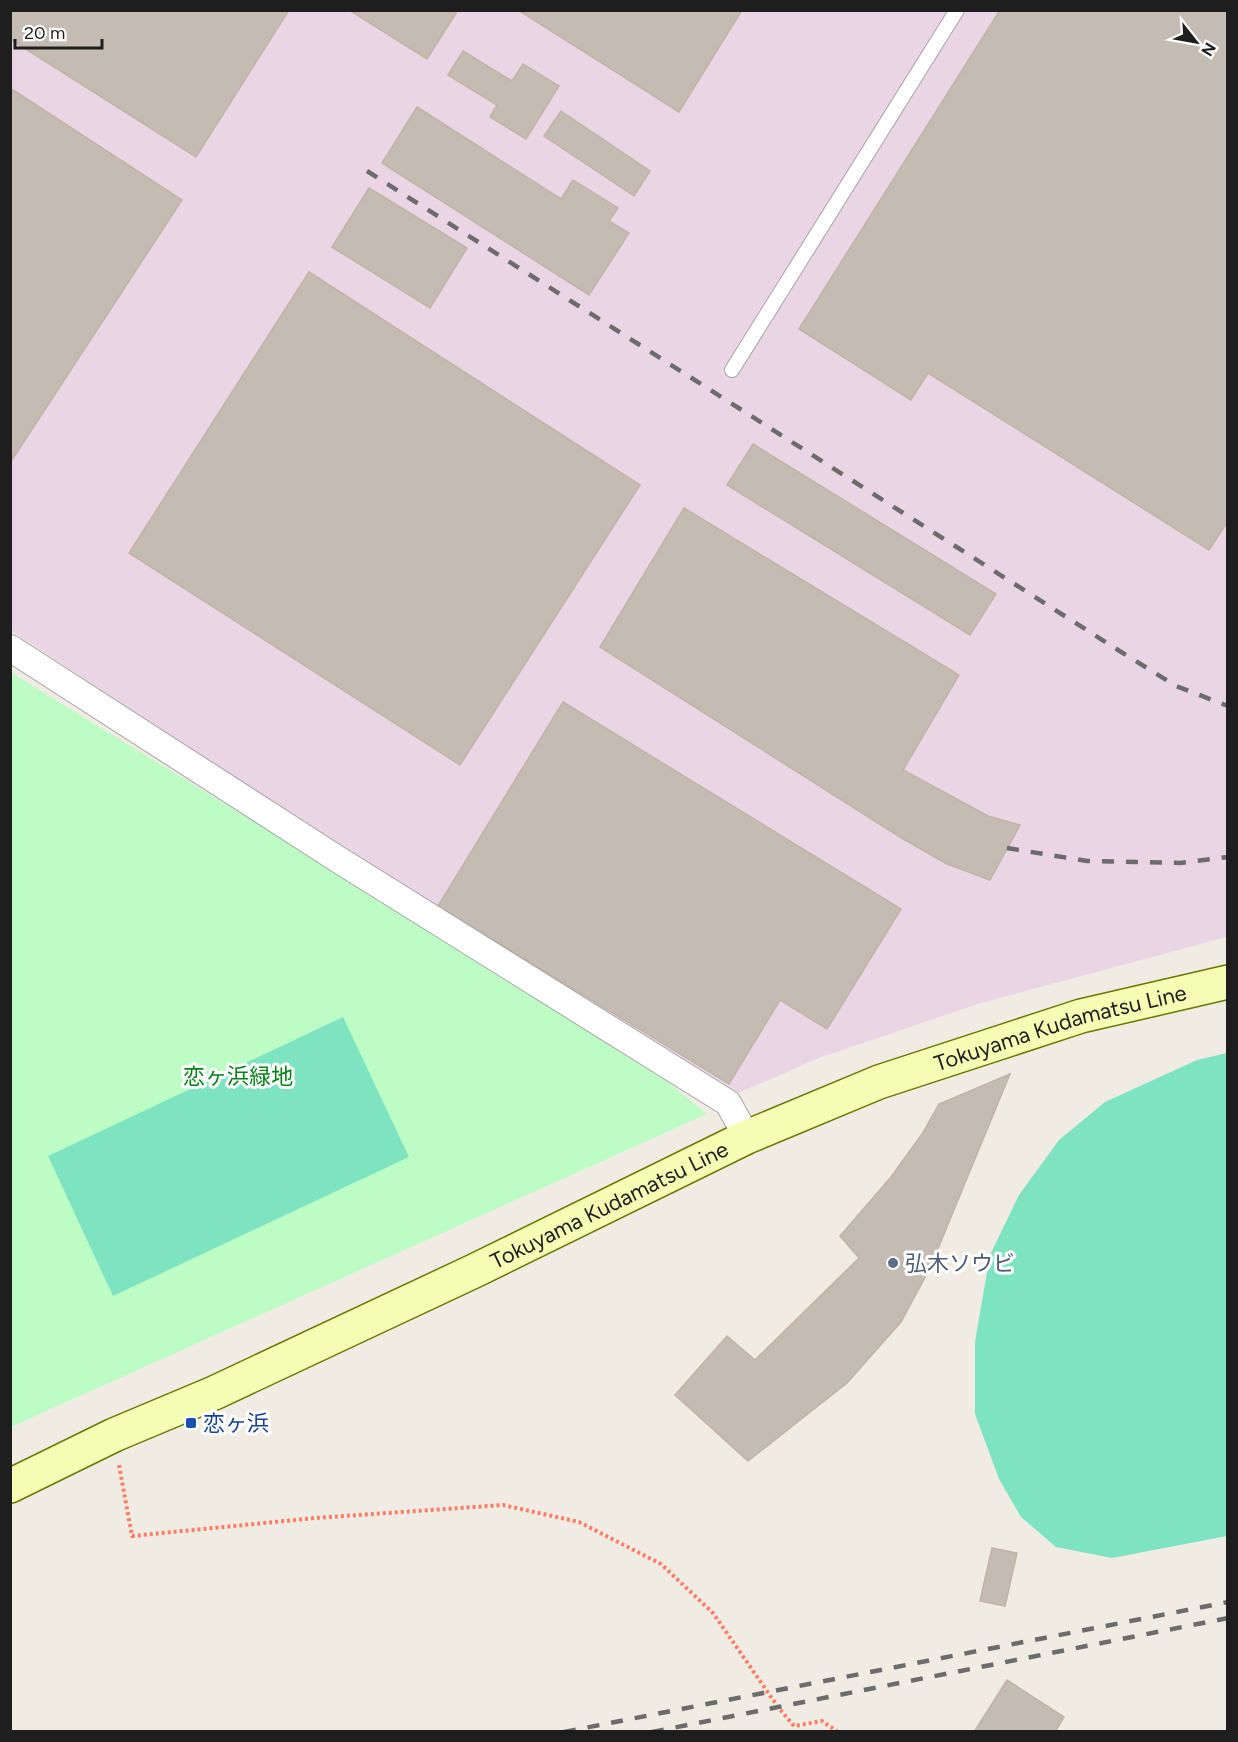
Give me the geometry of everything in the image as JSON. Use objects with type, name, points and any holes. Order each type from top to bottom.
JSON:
[{"type":"main road","name":"Tokuyama Kudamatsu Line","points":[[10,1486],[114,1435],[214,1392],[474,1271],[747,1137],[879,1082],[1070,1019],[1227,982]]},
{"type":"street","points":[[10,648],[339,860],[728,1103],[747,1137]]},
{"type":"lane","points":[[732,370],[957,10]]},
{"type":"path","points":[[114,1435],[132,1536],[315,1518],[503,1505],[579,1522],[661,1564],[704,1605],[794,1726],[822,1721],[838,1731]]},
{"type":"shaded area","points":[[10,11],[1227,11],[1227,937],[981,1003],[819,1058],[738,1093],[431,906],[11,631]]},
{"type":"green space","name":"恋ヶ浜緑地","points":[[10,672],[637,1057],[707,1114],[11,1427]]},
{"type":"green space","points":[[343,1017],[409,1157],[113,1296],[48,1156]]},
{"type":"green space","points":[[1227,1053],[1227,1536],[1112,1558],[1056,1547],[1021,1517],[999,1479],[975,1414],[975,1342],[990,1255],[1019,1195],[1059,1140],[1105,1102],[1197,1060]]},
{"type":"building","points":[[10,10],[289,10],[196,157],[10,39]]},
{"type":"building","points":[[349,10],[458,10],[427,59]]},
{"type":"building","points":[[518,10],[742,10],[679,112]]},
{"type":"building","points":[[1000,10],[1228,10],[1228,521],[1209,550],[928,373],[911,400],[799,329]]},
{"type":"building","points":[[463,51],[512,81],[523,64],[559,86],[526,139],[490,117],[497,105],[448,75]]},
{"type":"building","points":[[10,88],[182,200],[10,463]]},
{"type":"building","points":[[417,107],[561,199],[573,180],[618,208],[609,221],[629,233],[589,295],[382,163]]},
{"type":"building","points":[[561,111],[650,171],[634,196],[544,136]]},
{"type":"building","points":[[369,188],[467,248],[430,308],[332,247]]},
{"type":"building","points":[[309,272],[640,485],[460,765],[129,553]]},
{"type":"building","points":[[753,444],[996,594],[970,635],[727,485]]},
{"type":"building","points":[[684,508],[959,675],[903,770],[988,816],[1020,825],[990,880],[947,864],[900,837],[600,647]]},
{"type":"building","points":[[563,702],[901,909],[827,1029],[780,1000],[729,1084],[438,906]]},
{"type":"building","name":"弘木ソウビ","points":[[1010,1074],[930,1268],[901,1322],[847,1383],[748,1461],[675,1395],[727,1336],[755,1360],[859,1258],[840,1236],[891,1177],[922,1134],[939,1104]]},
{"type":"building","points":[[992,1548],[1017,1553],[1005,1606],[980,1601]]},
{"type":"building","points":[[1007,1680],[1064,1717],[1055,1732],[974,1732]]},
{"type":"railway","points":[[367,171],[1118,650],[1176,686],[1228,706]]},
{"type":"railway","points":[[1007,848],[1087,861],[1180,863],[1228,857]]},
{"type":"railway","points":[[564,1732],[1228,1602]]},
{"type":"railway","points":[[652,1732],[1228,1618]]},
{"type":"place","name":"弘木ソウビ","points":[[893,1263]]},
{"type":"place","name":"恋ヶ浜","points":[[191,1423]]}]
